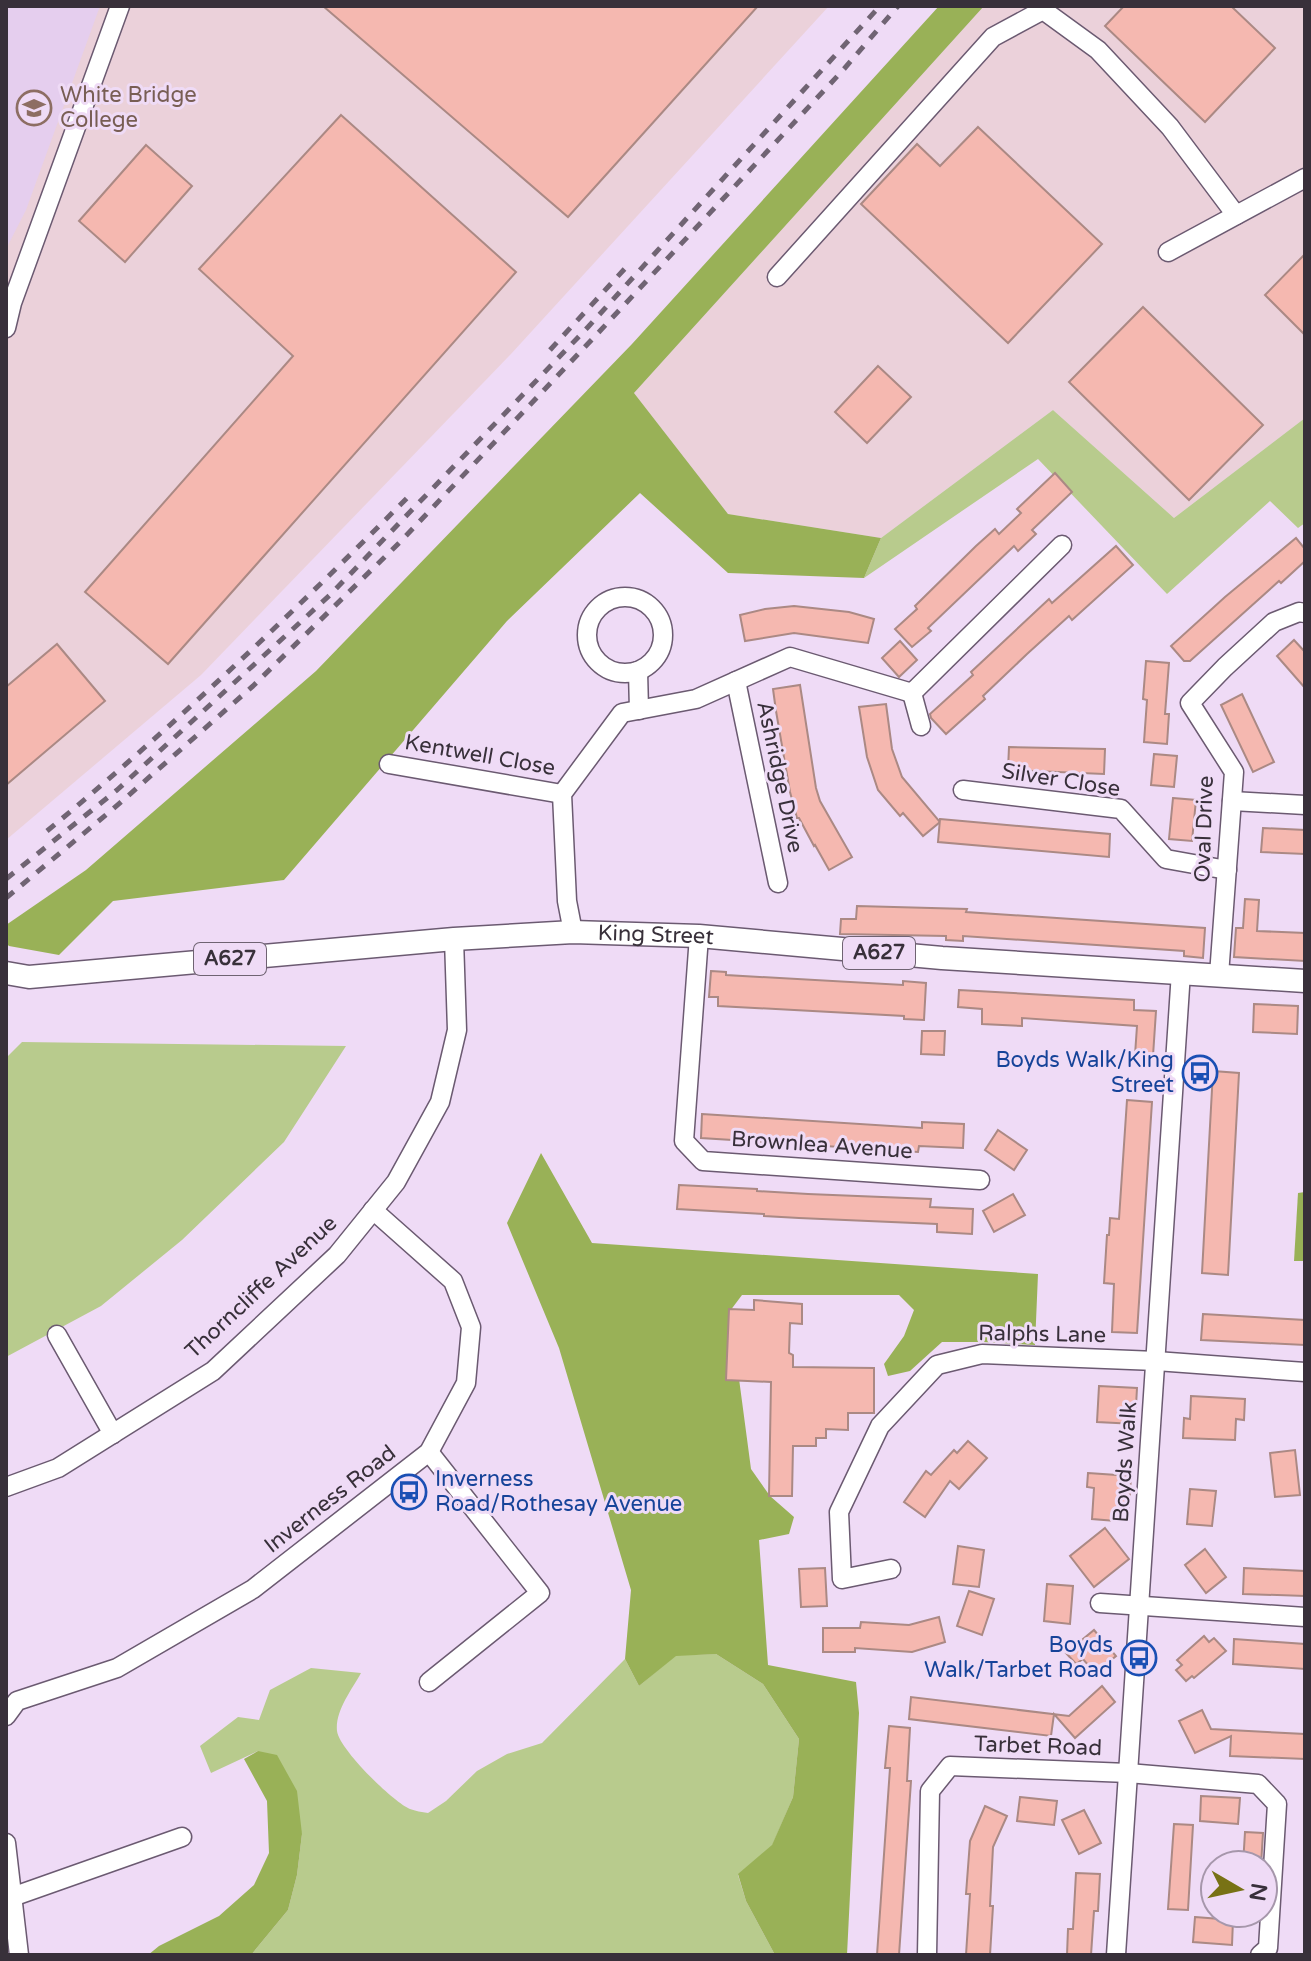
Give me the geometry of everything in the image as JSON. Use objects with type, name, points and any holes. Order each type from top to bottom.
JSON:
[{"type":"main road","name":"King Street","points":[[6,973],[29,977],[454,939],[573,932],[699,936],[942,958],[1305,981]]},
{"type":"street","points":[[6,328],[9,301],[120,6]]},
{"type":"street","points":[[777,277],[993,37],[1043,10],[1109,61],[1170,127],[1236,215]]},
{"type":"street","points":[[1168,252],[1305,178]]},
{"type":"street","points":[[912,693],[1062,545]]},
{"type":"street","points":[[617,597],[630,597],[647,604],[657,614],[662,627],[663,641],[658,653],[650,664],[638,671],[619,673],[606,669],[589,648],[587,625],[593,613],[602,604],[617,597]]},
{"type":"street","name":"Oval Drive","points":[[1219,975],[1234,772],[1190,703],[1274,622],[1299,612],[1305,613]]},
{"type":"street","points":[[573,932],[567,901],[562,794],[622,713],[696,699],[790,657],[912,693]]},
{"type":"street","points":[[638,671],[639,710]]},
{"type":"street","name":"Ashridge Drive","points":[[736,681],[778,883]]},
{"type":"street","points":[[912,693],[921,726]]},
{"type":"street","name":"Kentwell Close","points":[[389,764],[562,794]]},
{"type":"street","name":"Silver Close","points":[[963,790],[1121,809],[1166,859],[1227,870]]},
{"type":"street","points":[[1232,801],[1305,805]]},
{"type":"street","name":"Brownlea Avenue","points":[[699,936],[684,1141],[703,1161],[980,1180]]},
{"type":"street","name":"Thorncliffe Avenue","points":[[6,1487],[58,1468],[213,1371],[337,1255],[396,1182],[440,1102],[457,1030],[454,939]]},
{"type":"street","name":"Boyds Walk","points":[[1116,1955],[1181,972]]},
{"type":"street","name":"Inverness Road","points":[[6,1716],[17,1701],[117,1668],[253,1589],[429,1452],[466,1383],[471,1327],[453,1281],[373,1210]]},
{"type":"street","points":[[57,1335],[113,1434]]},
{"type":"street","name":"Ralphs Lane","points":[[891,1569],[842,1579],[839,1512],[880,1426],[937,1365],[982,1354],[1156,1361]]},
{"type":"street","points":[[1156,1361],[1305,1372]]},
{"type":"street","points":[[429,1452],[540,1593],[429,1682]]},
{"type":"street","points":[[1100,1603],[1305,1617]]},
{"type":"street","name":"Tarbet Road","points":[[927,1955],[930,1791],[950,1766],[1128,1773]]},
{"type":"street","points":[[1128,1773],[1258,1784],[1277,1804],[1268,1948],[1260,1955]]},
{"type":"street","points":[[12,1897],[182,1837]]},
{"type":"street","points":[[6,1843],[19,1955]]},
{"type":"shaded area","points":[[6,6],[829,6],[511,354],[201,675],[6,840]]},
{"type":"shaded area","name":"White Bridge College","points":[[6,6],[100,6],[26,210],[6,249]]},
{"type":"shaded area","points":[[984,6],[1305,6],[1305,418],[1174,518],[1053,410],[881,538],[728,514],[634,393]]},
{"type":"green space","points":[[939,6],[984,6],[634,393],[728,514],[881,538],[864,578],[728,573],[640,493],[507,621],[284,880],[113,901],[59,955],[9,946],[6,943],[6,925],[86,870],[316,671],[632,344]]},
{"type":"green space","points":[[1053,410],[1174,518],[1305,418],[1305,523],[1298,528],[1270,501],[1167,594],[1038,459],[864,578],[881,538]]},
{"type":"green space","points":[[22,1042],[346,1046],[284,1142],[182,1240],[101,1306],[6,1357],[6,1058]]},
{"type":"green space","points":[[541,1153],[592,1243],[1038,1274],[1035,1345],[942,1342],[910,1371],[888,1376],[884,1364],[904,1336],[914,1310],[899,1295],[742,1295],[730,1311],[751,1469],[770,1496],[794,1517],[789,1534],[759,1540],[768,1665],[856,1682],[859,1713],[847,1955],[775,1955],[746,1901],[738,1874],[772,1845],[793,1797],[799,1739],[763,1684],[716,1654],[676,1656],[639,1686],[625,1659],[631,1590],[559,1348],[507,1223]]},
{"type":"green space","points":[[1305,1192],[1305,1261],[1294,1261],[1298,1193]]},
{"type":"green space","points":[[716,1654],[763,1684],[799,1739],[793,1797],[772,1846],[738,1875],[746,1901],[775,1955],[251,1955],[288,1910],[297,1875],[302,1834],[258,1751],[211,1773],[200,1746],[238,1717],[259,1720],[270,1690],[311,1668],[361,1673],[338,1716],[340,1739],[356,1762],[392,1796],[410,1809],[428,1813],[446,1801],[477,1771],[507,1754],[542,1743],[625,1659],[639,1686],[676,1655]]},
{"type":"green space","points":[[258,1751],[277,1755],[297,1791],[302,1834],[297,1875],[288,1910],[251,1955],[148,1955],[159,1946],[219,1916],[254,1885],[269,1853],[267,1801],[244,1759]]},
{"type":"building","points":[[323,6],[758,6],[568,217]]},
{"type":"building","points":[[1124,6],[1231,6],[1275,48],[1205,122],[1105,26]]},
{"type":"building","points":[[341,115],[516,272],[168,664],[85,592],[293,356],[199,269]]},
{"type":"building","points":[[978,127],[1102,244],[1008,343],[861,204],[917,144],[940,166]]},
{"type":"building","points":[[146,145],[192,186],[125,262],[79,221]]},
{"type":"building","points":[[1305,254],[1305,335],[1265,295]]},
{"type":"building","points":[[1143,307],[1263,425],[1189,500],[1069,382]]},
{"type":"building","points":[[878,366],[911,397],[867,443],[835,412]]},
{"type":"building","points":[[1055,473],[1072,492],[1032,530],[1036,534],[1018,551],[1014,546],[912,647],[895,629],[976,546],[995,529],[999,534],[1021,513],[1017,509]]},
{"type":"building","points":[[1296,538],[1305,549],[1305,561],[1190,661],[1184,661],[1171,646]]},
{"type":"building","points":[[1116,546],[1133,565],[1072,620],[1069,616],[946,734],[930,714],[1049,599],[1052,603]]},
{"type":"building","points":[[794,606],[849,612],[874,619],[868,643],[794,633],[745,641],[740,615]]},
{"type":"building","points":[[1294,640],[1305,652],[1305,688],[1277,656]]},
{"type":"building","points":[[900,641],[917,660],[899,677],[882,658]]},
{"type":"building","points":[[57,644],[105,701],[6,785],[6,687]]},
{"type":"building","points":[[1146,661],[1169,663],[1165,714],[1169,714],[1167,744],[1144,742]]},
{"type":"building","points":[[800,685],[816,788],[820,801],[852,857],[829,870],[797,818],[776,711],[773,689]]},
{"type":"building","points":[[1242,694],[1274,762],[1253,772],[1221,705]]},
{"type":"building","points":[[886,704],[892,749],[902,777],[940,822],[923,836],[903,813],[900,816],[878,790],[867,757],[859,707]]},
{"type":"building","points":[[1009,747],[1105,749],[1104,774],[1008,770]]},
{"type":"building","points":[[1154,754],[1177,756],[1174,787],[1151,785]]},
{"type":"building","points":[[1173,798],[1196,800],[1192,841],[1169,839]]},
{"type":"building","points":[[940,819],[1110,834],[1109,857],[938,842]]},
{"type":"building","points":[[1263,828],[1305,830],[1305,854],[1261,852]]},
{"type":"building","points":[[1245,899],[1259,900],[1257,931],[1305,933],[1305,961],[1234,957],[1236,928],[1243,928]]},
{"type":"building","points":[[857,906],[967,909],[966,912],[1205,928],[1203,958],[1184,956],[1184,951],[963,936],[963,941],[946,940],[946,936],[840,934],[841,919],[856,919]]},
{"type":"building","points":[[711,971],[726,972],[726,975],[903,985],[903,981],[926,983],[924,1020],[904,1019],[904,1016],[718,1006],[718,997],[709,997]]},
{"type":"building","points":[[959,990],[1134,1000],[1134,1010],[1156,1011],[1153,1056],[1135,1055],[1137,1026],[1022,1018],[1022,1026],[982,1024],[982,1009],[958,1007]]},
{"type":"building","points":[[1254,1004],[1298,1006],[1297,1034],[1253,1032]]},
{"type":"building","points":[[922,1031],[945,1031],[944,1055],[921,1054]]},
{"type":"building","points":[[1213,1071],[1239,1073],[1228,1275],[1202,1273]]},
{"type":"building","points":[[1127,1100],[1152,1102],[1137,1333],[1112,1332],[1114,1284],[1104,1283],[1110,1218],[1119,1219]]},
{"type":"building","points":[[702,1114],[922,1128],[922,1122],[964,1124],[963,1148],[919,1146],[918,1152],[701,1138]]},
{"type":"building","points":[[998,1130],[1027,1150],[1014,1170],[985,1150]]},
{"type":"building","points":[[679,1185],[931,1199],[930,1207],[973,1209],[972,1234],[937,1232],[937,1224],[677,1209]]},
{"type":"building","points":[[1013,1194],[1025,1215],[994,1232],[983,1211]]},
{"type":"building","points":[[754,1300],[802,1304],[802,1324],[790,1323],[789,1353],[793,1355],[793,1367],[874,1368],[874,1413],[848,1413],[848,1430],[826,1429],[826,1438],[816,1438],[816,1446],[793,1446],[792,1496],[769,1496],[771,1382],[726,1380],[729,1309],[754,1310]]},
{"type":"building","points":[[1203,1314],[1305,1320],[1305,1345],[1201,1340]]},
{"type":"building","points":[[1099,1386],[1137,1388],[1135,1424],[1097,1422]]},
{"type":"building","points":[[1191,1396],[1245,1399],[1244,1420],[1236,1419],[1235,1440],[1183,1438],[1184,1418],[1190,1419]]},
{"type":"building","points":[[968,1441],[987,1458],[959,1489],[950,1481],[925,1517],[904,1502],[926,1471],[931,1475],[954,1450],[957,1453]]},
{"type":"building","points":[[1295,1450],[1300,1495],[1275,1497],[1270,1453]]},
{"type":"building","points":[[1088,1473],[1131,1476],[1128,1522],[1092,1519],[1094,1488],[1087,1487]]},
{"type":"building","points":[[1190,1489],[1216,1491],[1212,1526],[1187,1524]]},
{"type":"building","points":[[1105,1528],[1129,1559],[1094,1587],[1070,1556]]},
{"type":"building","points":[[958,1546],[984,1550],[979,1587],[953,1584]]},
{"type":"building","points":[[1205,1549],[1226,1577],[1206,1593],[1185,1565]]},
{"type":"building","points":[[825,1568],[827,1606],[801,1607],[799,1569]]},
{"type":"building","points":[[1244,1568],[1305,1571],[1305,1596],[1243,1594]]},
{"type":"building","points":[[1047,1584],[1073,1586],[1070,1624],[1044,1621]]},
{"type":"building","points":[[969,1591],[994,1599],[982,1635],[957,1626]]},
{"type":"building","points":[[939,1617],[945,1642],[912,1652],[855,1648],[855,1652],[823,1652],[823,1628],[860,1628],[861,1622],[909,1625]]},
{"type":"building","points":[[1094,1630],[1116,1656],[1095,1673],[1083,1659],[1076,1664],[1066,1653]]},
{"type":"building","points":[[1204,1636],[1209,1642],[1214,1638],[1226,1651],[1186,1681],[1176,1670],[1182,1665],[1177,1660]]},
{"type":"building","points":[[1234,1639],[1305,1644],[1305,1669],[1233,1664]]},
{"type":"building","points":[[1102,1686],[1115,1702],[1075,1738],[1054,1714],[1069,1716]]},
{"type":"building","points":[[911,1697],[1054,1714],[1051,1736],[909,1719]]},
{"type":"building","points":[[1202,1710],[1211,1729],[1305,1734],[1305,1759],[1230,1756],[1231,1736],[1195,1753],[1179,1721]]},
{"type":"building","points":[[889,1726],[910,1728],[907,1781],[911,1781],[899,1955],[877,1955],[890,1768],[885,1768]]},
{"type":"building","points":[[1201,1796],[1240,1798],[1238,1824],[1200,1821]]},
{"type":"building","points":[[1020,1797],[1057,1801],[1054,1825],[1017,1821]]},
{"type":"building","points":[[985,1806],[1007,1816],[993,1847],[990,1955],[966,1955],[970,1841]]},
{"type":"building","points":[[1084,1810],[1101,1843],[1079,1854],[1062,1820]]},
{"type":"building","points":[[1174,1824],[1193,1825],[1188,1910],[1168,1909]]},
{"type":"building","points":[[1245,1832],[1263,1833],[1262,1849],[1244,1849]]},
{"type":"building","points":[[1076,1873],[1100,1874],[1091,1955],[1067,1955],[1068,1929],[1073,1929]]},
{"type":"building","points":[[1195,1917],[1199,1917],[1199,1929],[1233,1929],[1232,1945],[1193,1942]]},
{"type":"railway","points":[[6,879],[117,790],[330,595],[588,327],[880,6]]},
{"type":"railway","points":[[6,898],[253,686],[400,542],[844,69],[898,6]]},
{"type":"railway","points":[[550,350],[631,262]]},
{"type":"railway","points":[[47,831],[232,668],[408,497]]},
{"type":"place","name":"White Bridge College","points":[[34,108]]},
{"type":"place","name":"Boyds Walk/King Street","points":[[1200,1073]]},
{"type":"place","name":"Inverness Road/Rothesay Avenue","points":[[409,1492]]},
{"type":"place","name":"Boyds Walk/Tarbet Road","points":[[1139,1658]]}]
